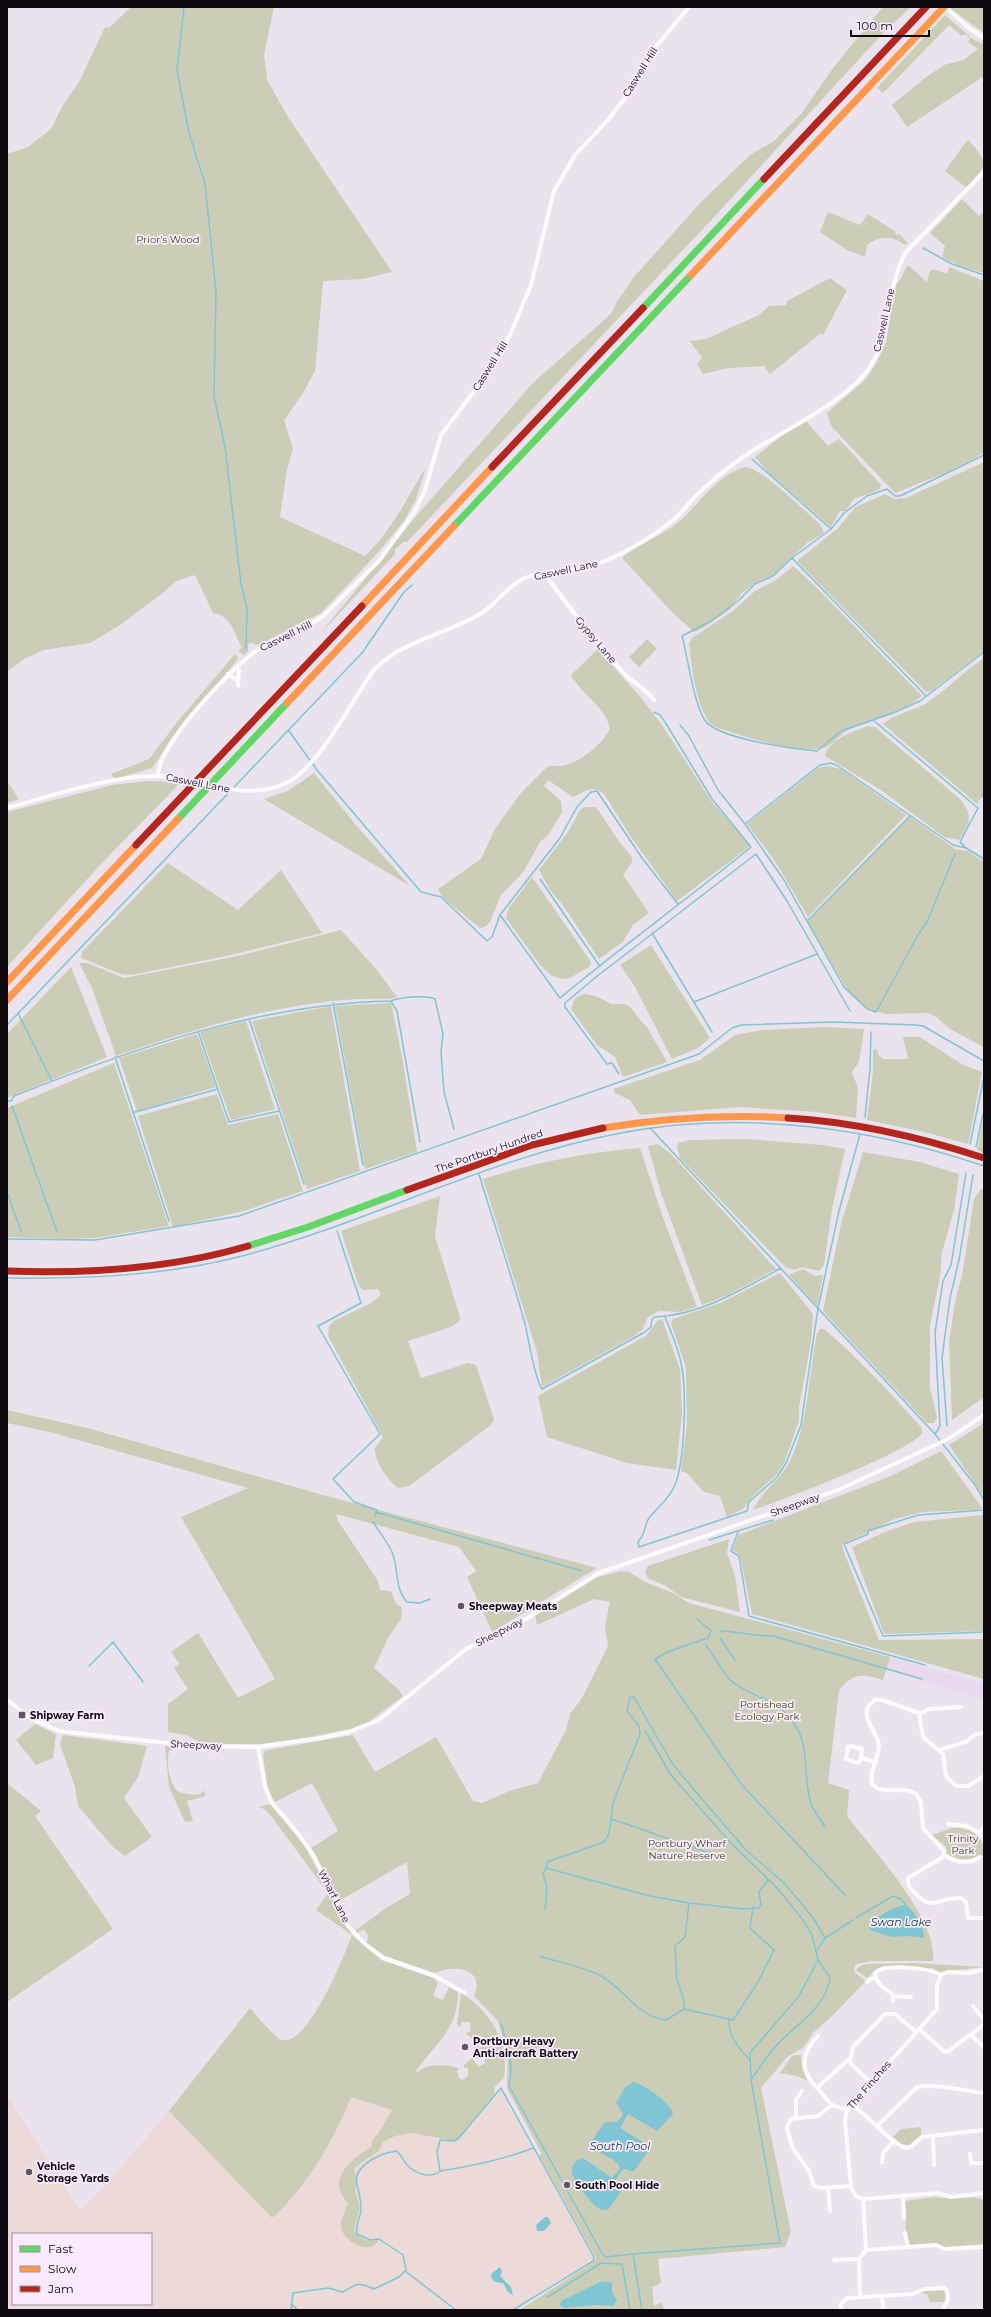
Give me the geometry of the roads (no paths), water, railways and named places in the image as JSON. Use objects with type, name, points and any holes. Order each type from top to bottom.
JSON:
[{"type":"main road","points":[[7,982],[926,7]]},
{"type":"main road","points":[[7,1000],[945,7]]},
{"type":"main road","name":"The Portbury Hundred","points":[[7,1271],[41,1273],[105,1272],[208,1256],[275,1239],[533,1145],[582,1132],[646,1122],[696,1117],[794,1117],[895,1133],[956,1148],[984,1158]]},
{"type":"street","name":"Caswell Hill","points":[[158,776],[162,758],[183,726],[228,674],[261,647],[311,625],[322,617],[378,561],[399,535],[415,511],[425,490],[441,435],[484,378],[510,335],[531,285],[554,191],[575,155],[609,118],[630,91],[653,50],[689,7]]},
{"type":"street","points":[[945,7],[954,16],[984,38]]},
{"type":"street","name":"Caswell Lane","points":[[7,808],[31,800],[138,776],[158,776],[218,788],[245,791],[277,788],[291,780],[303,772],[315,758],[373,671],[382,661],[398,650],[485,610],[524,579],[605,561],[662,528],[674,519],[699,492],[738,461],[829,404],[859,380],[871,365],[880,346],[892,285],[898,267],[906,252],[984,172]]},
{"type":"street","name":"Gypsy Lane","points":[[545,574],[591,636],[625,674],[647,691],[654,700]]},
{"type":"street","points":[[228,674],[238,684],[239,670]]},
{"type":"street","name":"Sheepway","points":[[7,1700],[44,1726],[60,1731],[194,1746],[258,1747],[321,1738],[349,1732],[374,1722],[390,1713],[466,1649],[526,1619],[599,1573],[817,1498],[895,1465],[942,1443],[984,1415]]},
{"type":"street","points":[[944,1855],[943,1850],[923,1828],[921,1803],[918,1795],[905,1790],[882,1790],[872,1785],[871,1778],[876,1762],[879,1744],[869,1725],[867,1716],[872,1702],[882,1700],[920,1714],[929,1709],[961,1707]]},
{"type":"street","points":[[920,1714],[923,1737],[944,1756],[946,1776],[956,1786],[968,1786],[984,1776]]},
{"type":"street","points":[[939,1750],[966,1742],[976,1734],[984,1733]]},
{"type":"street","points":[[851,1746],[862,1749],[861,1758],[859,1763],[846,1759],[848,1747],[851,1746]]},
{"type":"street","name":"Wharf Lane","points":[[258,1747],[265,1786],[271,1802],[310,1851],[348,1926],[354,1933],[384,1958],[434,1976],[465,1993]]},
{"type":"street","points":[[861,1758],[876,1762]]},
{"type":"street","points":[[948,1824],[967,1826],[979,1833],[984,1841]]},
{"type":"street","points":[[979,1833],[984,1828]]},
{"type":"street","points":[[944,1855],[962,1862],[972,1862],[980,1857]]},
{"type":"street","points":[[944,1855],[928,1868],[908,1878],[910,1888],[926,1903],[963,1899],[966,1902],[968,1918],[984,1918]]},
{"type":"street","points":[[867,1982],[876,1976],[879,1970],[891,1968],[933,1971],[941,1975],[948,1972],[966,1973],[984,1970]]},
{"type":"street","name":"The Finches","points":[[851,2186],[845,2121],[847,2110],[851,2103],[938,2007],[937,1984],[941,1975]]},
{"type":"street","points":[[876,1976],[881,1987],[894,1999],[911,1997]]},
{"type":"street","points":[[974,2006],[984,2020]]},
{"type":"street","points":[[817,2088],[849,2059],[853,2047],[885,2014],[895,2014],[918,2030],[941,2051],[946,2052],[984,2024]]},
{"type":"street","points":[[971,2035],[984,2047]]},
{"type":"street","points":[[818,2036],[806,2050],[804,2057],[806,2071],[817,2088],[832,2105],[847,2110]]},
{"type":"street","points":[[849,2059],[850,2063],[870,2082]]},
{"type":"street","points":[[877,2126],[917,2087],[946,2087],[955,2090],[968,2090],[972,2093],[984,2093]]},
{"type":"street","points":[[796,2118],[796,2100],[802,2091]]},
{"type":"street","points":[[851,2103],[903,2148],[908,2148],[920,2138],[984,2130]]},
{"type":"street","points":[[832,2105],[818,2116],[796,2118],[790,2120],[787,2124],[792,2147],[809,2171],[814,2186],[828,2188],[851,2186],[855,2196],[863,2199],[938,2193],[951,2197],[984,2193]]},
{"type":"street","points":[[933,2136],[934,2165]]},
{"type":"street","points":[[882,2162],[883,2153],[894,2141]]},
{"type":"street","points":[[970,2154],[971,2163],[984,2163]]},
{"type":"street","points":[[828,2188],[830,2211]]},
{"type":"street","points":[[903,2195],[904,2218]]},
{"type":"street","points":[[860,2297],[859,2259],[866,2250],[863,2199]]},
{"type":"street","points":[[905,2233],[908,2247]]},
{"type":"street","points":[[866,2250],[936,2245],[944,2249],[984,2247]]},
{"type":"street","points":[[834,2260],[859,2259]]},
{"type":"street","points":[[841,2310],[844,2300],[860,2297],[913,2294],[924,2289],[943,2288],[948,2291],[948,2300],[943,2310]]},
{"type":"street","points":[[882,2296],[883,2310]]},
{"type":"water","name":"Swan Lake","points":[[906,1905],[912,1911],[923,1929],[924,1938],[906,1936],[892,1937],[870,1930],[874,1921],[884,1913]]},
{"type":"water","name":"South Pool","points":[[633,2082],[644,2086],[657,2095],[668,2105],[673,2114],[657,2131],[628,2114],[620,2128],[646,2144],[649,2150],[633,2172],[626,2169],[622,2170],[615,2181],[623,2188],[609,2209],[602,2210],[589,2199],[580,2188],[573,2177],[572,2168],[576,2161],[583,2158],[612,2178],[620,2169],[615,2161],[593,2147],[591,2142],[604,2123],[615,2122],[621,2118],[623,2114],[616,2102],[625,2088]]},
{"type":"water","points":[[545,2217],[548,2217],[551,2223],[544,2231],[537,2231],[536,2225]]},
{"type":"water","points":[[500,2267],[502,2272],[500,2276],[511,2287],[513,2295],[508,2292],[503,2283],[496,2282],[492,2279],[491,2274]]},
{"type":"water","points":[[602,2281],[612,2283],[612,2292],[617,2300],[613,2306],[595,2305],[564,2308],[560,2305],[561,2301]]},
{"type":"waterway","points":[[184,7],[177,70],[189,133],[205,184],[216,291],[214,396],[225,447],[241,584],[247,608],[246,648]]},
{"type":"waterway","points":[[923,248],[952,264],[984,275]]},
{"type":"waterway","points":[[984,455],[900,496],[895,496],[887,489],[867,496],[844,513],[831,529],[792,558],[773,576],[755,584],[738,601],[711,621],[682,636],[691,679],[700,711],[704,719],[711,726],[723,732],[756,742],[817,751],[841,731],[893,713],[920,701],[984,652]]},
{"type":"waterway","points":[[752,459],[831,529]]},
{"type":"waterway","points":[[792,558],[926,696]]},
{"type":"waterway","points":[[7,1025],[362,653],[404,592],[412,585]]},
{"type":"waterway","points":[[289,731],[317,770],[421,892],[441,897],[487,941],[492,937],[500,915],[560,998],[751,847],[712,799],[665,722],[660,715],[654,712]]},
{"type":"waterway","points":[[873,720],[978,808],[960,842],[966,848]]},
{"type":"waterway","points":[[680,725],[689,736],[718,790],[745,824],[784,880],[844,987],[867,1009],[876,1012],[918,935],[927,922],[955,854]]},
{"type":"waterway","points":[[745,824],[820,765],[831,763],[838,766],[953,845],[966,848],[984,859]]},
{"type":"waterway","points":[[500,915],[560,838],[577,807],[591,792],[597,791],[642,858],[678,904]]},
{"type":"waterway","points":[[808,920],[910,816]]},
{"type":"waterway","points":[[619,1074],[612,1063],[607,1064],[565,1007],[565,1003],[596,977],[756,854],[787,901],[850,1011]]},
{"type":"waterway","points":[[540,879],[599,965]]},
{"type":"waterway","points":[[652,933],[712,1032]]},
{"type":"waterway","points":[[694,1002],[817,954]]},
{"type":"waterway","points":[[7,1101],[11,1101],[14,1096],[105,1061],[198,1032],[246,1020],[293,1010],[342,1004],[391,1001],[400,998],[426,997],[435,999],[443,1034],[441,1052],[444,1092],[454,1129]]},
{"type":"waterway","points":[[391,1001],[397,1011],[420,1142]]},
{"type":"waterway","points":[[333,1003],[363,1165]]},
{"type":"waterway","points":[[18,1013],[52,1081]]},
{"type":"waterway","points":[[249,1019],[304,1184]]},
{"type":"waterway","points":[[7,1239],[95,1240],[239,1216],[699,1054],[732,1028],[741,1025],[833,1022],[923,1026],[984,1061]]},
{"type":"waterway","points":[[198,1031],[229,1122],[279,1111]]},
{"type":"waterway","points":[[865,1117],[870,1069],[871,1032]]},
{"type":"waterway","points":[[115,1057],[169,1221]]},
{"type":"waterway","points":[[970,1144],[984,1077]]},
{"type":"waterway","points":[[135,1112],[218,1089]]},
{"type":"waterway","points":[[12,1106],[57,1232]]},
{"type":"waterway","points":[[976,1147],[983,1114]]},
{"type":"waterway","points":[[7,1278],[66,1278],[125,1275],[213,1263],[290,1242],[525,1158],[572,1144],[621,1133],[667,1126],[713,1123],[759,1123],[805,1126],[851,1132],[896,1141],[940,1152],[984,1166]]},
{"type":"waterway","points":[[651,1129],[935,1434],[975,1485],[984,1500]]},
{"type":"waterway","points":[[665,1317],[678,1351],[683,1375],[683,1442],[678,1474],[673,1490],[646,1523],[643,1535],[638,1542],[639,1547],[747,1511],[749,1502],[777,1477],[786,1463],[801,1425],[818,1308],[839,1211],[860,1134]]},
{"type":"waterway","points":[[935,1434],[940,1426],[935,1333],[943,1281],[951,1265],[966,1173]]},
{"type":"waterway","points":[[479,1174],[520,1305],[534,1367],[542,1389],[643,1333],[651,1327],[652,1319],[655,1317],[688,1312],[705,1306],[736,1293],[781,1268]]},
{"type":"waterway","points":[[947,1426],[942,1358],[950,1298],[959,1260],[973,1175]]},
{"type":"waterway","points":[[7,1192],[21,1231]]},
{"type":"waterway","points":[[337,1231],[361,1303],[318,1326],[380,1434],[333,1479],[354,1502],[377,1510],[375,1516]]},
{"type":"waterway","points":[[984,1510],[918,1515],[868,1531],[868,1534],[844,1544],[883,1636],[984,1632]]},
{"type":"waterway","points":[[376,1512],[582,1571]]},
{"type":"waterway","points":[[709,1540],[773,1520]]},
{"type":"waterway","points":[[373,1522],[392,1552],[400,1591],[407,1602],[420,1603],[430,1599]]},
{"type":"waterway","points":[[738,1532],[731,1551],[739,1556],[749,1616],[925,1665]]},
{"type":"waterway","points":[[697,1619],[711,1631],[708,1638],[667,1652],[655,1659],[741,1784],[846,1896]]},
{"type":"waterway","points":[[720,1631],[773,1636],[922,1679]]},
{"type":"waterway","points":[[720,1638],[735,1660]]},
{"type":"waterway","points":[[89,1666],[113,1642],[143,1682]]},
{"type":"waterway","points":[[706,1645],[731,1681],[783,1711],[795,1725],[803,1743],[808,1791],[811,1804],[825,1827]]},
{"type":"waterway","points":[[689,1903],[650,1896],[546,1868],[547,1862],[604,1842],[609,1834],[613,1803],[640,1734],[639,1726],[627,1711],[630,1697],[634,1697],[672,1763],[745,1849],[785,1884],[814,1919],[825,1938]]},
{"type":"waterway","points":[[645,1731],[671,1775],[729,1841],[778,1889],[803,1920],[812,1935],[818,1960],[830,1978],[827,1989],[816,2008],[775,2047],[751,2080]]},
{"type":"waterway","points":[[612,1819],[712,1854]]},
{"type":"waterway","points":[[545,1910],[547,1888],[543,1874],[546,1868]]},
{"type":"waterway","points":[[753,1907],[750,1928],[774,1950],[758,1982],[733,2020],[684,2009],[684,2001],[677,1980],[675,1946],[685,1937],[689,1903],[744,1909],[759,1908],[761,1904],[759,1892],[768,1880]]},
{"type":"waterway","points":[[856,1918],[893,1896],[901,1899],[906,1905]]},
{"type":"waterway","points":[[817,1950],[825,1938],[853,1920]]},
{"type":"waterway","points":[[540,1956],[579,1967],[601,1976],[609,1981],[639,2008],[656,2017],[666,2020],[684,2009]]},
{"type":"waterway","points":[[642,2310],[633,2254],[780,2243],[751,2080],[750,2053],[799,1996],[818,1960]]},
{"type":"waterway","points":[[729,2020],[730,2031],[734,2041],[749,2059]]},
{"type":"waterway","points":[[501,2024],[511,2062],[509,2086],[603,2255],[607,2257],[633,2254]]},
{"type":"waterway","points":[[440,2171],[437,2152],[440,2140],[454,2141],[459,2138],[501,2088],[594,2257],[593,2261],[513,2310]]},
{"type":"waterway","points":[[291,2310],[293,2293],[328,2288],[343,2292],[358,2284],[374,2289],[399,2277],[406,2270],[403,2255],[379,2239],[370,2240],[357,2234],[361,2210],[357,2177],[363,2166],[371,2160],[384,2154],[397,2151],[412,2169],[420,2173],[432,2175],[440,2171],[476,2165],[499,2159],[533,2148]]},
{"type":"waterway","points":[[548,2297],[601,2263],[622,2264],[630,2310]]},
{"type":"waterway","points":[[405,2271],[456,2310]]},
{"type":"waterway","points":[[291,2304],[298,2310]]},
{"type":"place","name":"Sheepway Meats","points":[[461,1606]]},
{"type":"place","name":"Shipway Farm","points":[[22,1715]]},
{"type":"place","name":"Portbury Heavy Anti-aircraft Battery","points":[[465,2047]]},
{"type":"place","name":"Vehicle Storage Yards","points":[[29,2172]]},
{"type":"place","name":"South Pool Hide","points":[[567,2185]]},
{"type":"park label","name":"Prior's Wood","points":[[168,239]]},
{"type":"park label","name":"Portishead Ecology Park","points":[[767,1710]]},
{"type":"park label","name":"Trinity Park","points":[[963,1844]]},
{"type":"park label","name":"Portbury Wharf Nature Reserve","points":[[687,1848]]}]
